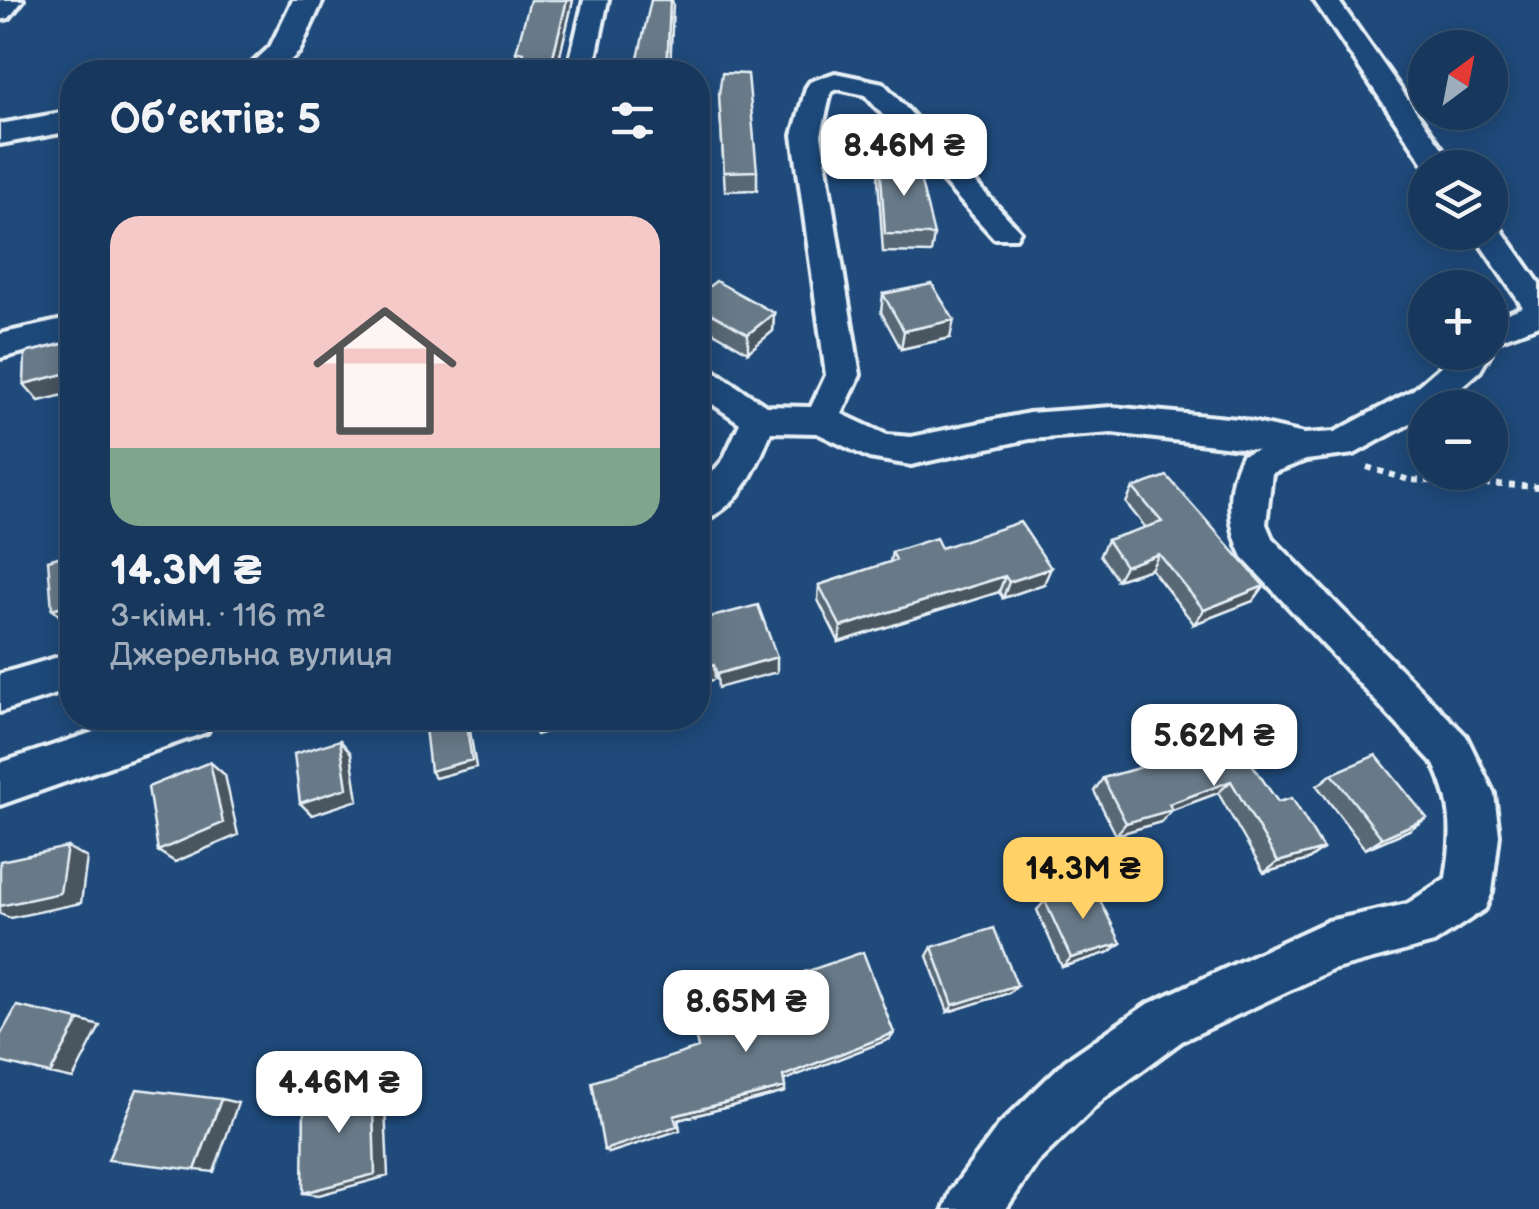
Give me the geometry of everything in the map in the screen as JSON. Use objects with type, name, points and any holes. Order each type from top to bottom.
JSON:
[{"type":"street","points":[[0,13],[11,0]]},
{"type":"street","points":[[273,60],[283,52],[308,0]]},
{"type":"street","points":[[583,60],[596,0]]},
{"type":"street","points":[[1326,0],[1430,150]]},
{"type":"street","points":[[822,420],[843,376],[807,135],[819,88],[835,80],[874,88],[1005,231]]},
{"type":"street","points":[[0,134],[60,123]]},
{"type":"street","points":[[1499,250],[1539,310],[1508,324]]},
{"type":"street","points":[[0,346],[60,332]]},
{"type":"street","points":[[972,1209],[1018,1144],[1084,1080],[1164,1023],[1328,946],[1417,926],[1468,892],[1476,835],[1471,794],[1450,750],[1258,548],[1247,524],[1255,465],[1304,447],[1341,444],[1424,400],[1460,370]]},
{"type":"street","points":[[710,385],[760,419],[822,420],[882,448],[911,451],[1029,426],[1112,420],[1222,430],[1304,447]]},
{"type":"street","points":[[710,505],[740,464],[760,419]]},
{"type":"street","points":[[0,693],[60,675]]},
{"type":"street","points":[[0,784],[157,730]]},
{"type":"path","points":[[1304,447],[1409,480],[1539,488]]},
{"type":"building","points":[[530,0],[567,0],[552,60],[522,60],[524,52],[516,52]]},
{"type":"building","points":[[651,0],[670,0],[668,60],[638,60]]},
{"type":"building","points":[[722,73],[748,74],[757,171],[724,172],[719,94]]},
{"type":"building","points":[[915,158],[934,235],[885,234],[880,160]]},
{"type":"building","points":[[716,281],[774,313],[748,334],[710,313],[710,286]]},
{"type":"building","points":[[932,284],[954,320],[904,331],[883,294]]},
{"type":"building","points":[[60,345],[60,375],[24,384],[25,353]]},
{"type":"building","points":[[1167,476],[1264,586],[1204,610],[1159,554],[1125,566],[1107,540],[1162,522],[1133,488]]},
{"type":"building","points":[[1020,522],[1051,568],[1009,582],[1005,576],[841,627],[819,585],[896,560],[892,552],[936,538],[941,548]]},
{"type":"building","points":[[60,556],[60,607],[52,609],[48,560]]},
{"type":"building","points":[[758,605],[777,657],[717,674],[714,665],[710,666],[710,617]]},
{"type":"building","points":[[1221,719],[1278,802],[1292,798],[1323,849],[1278,862],[1231,781],[1169,804],[1172,810],[1126,823],[1103,778],[1192,753],[1179,733]]},
{"type":"building","points":[[425,730],[467,730],[472,760],[430,771]]},
{"type":"building","points":[[340,740],[347,788],[300,803],[294,754]]},
{"type":"building","points":[[1376,755],[1427,818],[1382,838],[1332,774]]},
{"type":"building","points":[[210,762],[223,823],[158,851],[148,787]]},
{"type":"building","points":[[67,847],[60,893],[0,906],[0,861]]},
{"type":"building","points":[[1093,886],[1121,943],[1071,958],[1045,901]]},
{"type":"building","points":[[994,928],[1017,985],[953,1005],[932,947]]},
{"type":"building","points":[[863,952],[894,1033],[783,1076],[785,1087],[674,1116],[677,1126],[604,1150],[592,1082],[698,1048],[694,1030],[814,999],[805,972]]},
{"type":"building","points":[[17,1006],[79,1020],[50,1074],[0,1062],[0,1036]]},
{"type":"building","points":[[372,1078],[375,1174],[303,1193],[304,1096]]},
{"type":"building","points":[[137,1089],[221,1099],[195,1170],[108,1160]]}]
